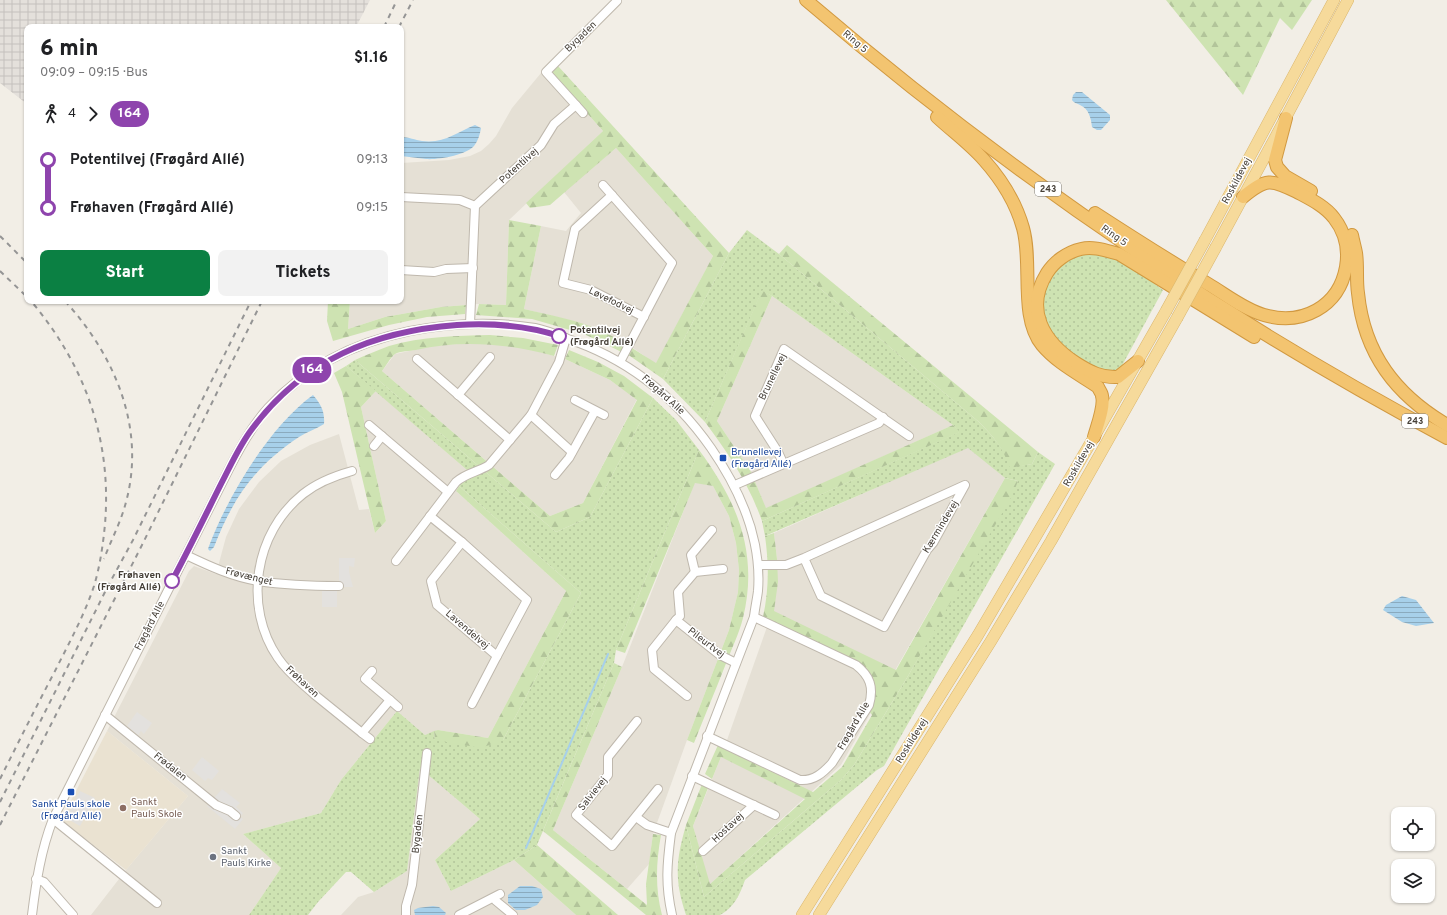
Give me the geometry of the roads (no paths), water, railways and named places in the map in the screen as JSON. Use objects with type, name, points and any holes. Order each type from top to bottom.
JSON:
[{"type":"highway","name":"Ring 5","points":[[806,0],[912,89],[937,108],[1010,163],[1160,269],[1273,340],[1382,404],[1447,438]]},
{"type":"highway","points":[[912,89],[935,116],[984,159],[1001,182],[1014,204],[1023,228],[1028,263],[1029,310],[1034,331],[1042,345],[1057,359],[1098,387],[1102,396],[1101,409],[1094,437]]},
{"type":"highway","points":[[937,108],[974,129],[1088,209],[1239,304],[1263,315],[1284,318],[1299,317],[1314,312],[1327,304],[1337,292],[1344,278],[1348,257],[1343,233],[1334,218],[1322,207],[1305,196],[1281,184],[1266,182],[1244,197]]},
{"type":"highway","points":[[1286,118],[1275,160],[1277,167],[1285,176],[1309,189],[1340,212],[1351,230],[1356,254],[1358,294],[1364,326],[1377,357],[1390,378],[1413,402],[1447,425]]},
{"type":"highway","points":[[1138,361],[1118,377],[1103,377],[1074,362],[1060,351],[1050,340],[1041,325],[1037,301],[1041,283],[1051,267],[1063,256],[1080,249],[1098,248],[1119,254],[1240,328],[1353,392],[1382,404]]},
{"type":"main road","name":"Roskildevej","points":[[802,915],[978,635],[1094,437],[1205,240],[1334,0]]},
{"type":"main road","name":"Roskildevej","points":[[819,915],[1047,548],[1244,197],[1348,0]]},
{"type":"street","name":"Bygaden","points":[[576,105],[546,72],[617,1]]},
{"type":"street","points":[[576,105],[583,113]]},
{"type":"street","name":"Potentilvej","points":[[475,206],[541,145],[554,124],[576,105]]},
{"type":"street","name":"Løvefodvej","points":[[603,185],[672,263],[620,362]]},
{"type":"street","name":"Løvefodvej","points":[[612,195],[575,229],[563,283],[591,290],[644,317]]},
{"type":"street","points":[[404,197],[460,200],[475,206],[470,324]]},
{"type":"street","points":[[404,270],[434,272],[446,269],[473,268]]},
{"type":"street","name":"Frøgård Alle","points":[[32,915],[36,879],[43,847],[53,819],[241,445],[268,408],[299,380],[325,362],[357,346],[393,334],[432,327],[470,324],[505,324],[537,328],[589,346],[637,372],[655,385],[686,416],[702,435],[735,485],[752,530],[758,565],[758,590],[754,617],[671,833],[666,864],[666,880],[672,915]]},
{"type":"street","points":[[396,561],[461,477],[489,465],[531,416],[559,362],[566,338]]},
{"type":"street","name":"Brunellevej","points":[[783,463],[778,452],[755,416],[784,349],[909,436]]},
{"type":"street","points":[[458,395],[490,357]]},
{"type":"street","points":[[417,359],[510,440]]},
{"type":"street","points":[[575,400],[604,415]]},
{"type":"street","points":[[555,475],[569,458],[595,411]]},
{"type":"street","points":[[531,416],[572,452]]},
{"type":"street","points":[[735,485],[783,463],[879,423],[883,417]]},
{"type":"street","points":[[369,425],[448,492]]},
{"type":"street","points":[[374,446],[382,436]]},
{"type":"street","name":"Frøhaven","points":[[352,471],[321,482],[302,495],[283,515],[270,536],[262,557],[257,581],[258,610],[264,631],[279,659],[296,679],[370,739]]},
{"type":"street","name":"Kærmindevej","points":[[758,565],[786,565],[804,558],[812,555],[966,484],[884,627],[820,596],[804,558]]},
{"type":"street","name":"Lavendelvej","points":[[430,516],[462,542],[527,600],[472,704]]},
{"type":"street","points":[[695,572],[691,555],[712,530]]},
{"type":"street","name":"Lavendelvej","points":[[462,542],[431,581],[437,605],[497,656]]},
{"type":"street","name":"Frøvænget","points":[[186,555],[208,566],[257,581],[339,586]]},
{"type":"street","points":[[687,696],[654,669],[652,650],[680,616],[678,592],[695,572],[723,569]]},
{"type":"street","name":"Frøgård Alle","points":[[707,736],[800,780],[807,780],[814,778],[825,771],[832,763],[869,705],[871,691],[868,677],[856,665],[754,617]]},
{"type":"street","name":"Pileurtvej","points":[[676,620],[720,655],[736,663]]},
{"type":"street","points":[[372,671],[365,679],[398,707]]},
{"type":"street","points":[[362,733],[390,700]]},
{"type":"street","name":"Frødalen","points":[[105,715],[216,805],[230,811],[236,816]]},
{"type":"street","name":"Salvievej","points":[[637,721],[608,757],[608,775],[576,815],[612,846],[658,789]]},
{"type":"street","name":"Bygaden","points":[[406,915],[406,906],[412,885],[427,753]]},
{"type":"street","name":"Hostavej","points":[[692,776],[775,815]]},
{"type":"street","name":"Hostavej","points":[[703,851],[754,805]]},
{"type":"street","points":[[636,817],[647,826],[671,833]]},
{"type":"street","points":[[53,819],[157,903]]},
{"type":"street","points":[[36,879],[44,882],[73,915]]},
{"type":"street","points":[[459,915],[497,896],[496,901],[513,915]]},
{"type":"water","points":[[1076,92],[1082,92],[1110,115],[1110,120],[1101,130],[1097,130],[1092,127],[1090,117],[1086,109],[1072,100],[1073,95]]},
{"type":"water","points":[[475,125],[481,128],[477,142],[465,152],[444,158],[431,159],[404,156],[404,137],[422,141],[437,141],[450,137]]},
{"type":"water","points":[[313,395],[322,408],[324,424],[299,437],[283,448],[247,484],[229,513],[214,547],[210,551],[208,549],[217,526],[252,464],[281,425]]},
{"type":"water","points":[[1402,596],[1416,600],[1434,623],[1416,626],[1402,622],[1383,610],[1386,605]]},
{"type":"water","points":[[520,886],[532,886],[541,889],[543,897],[537,905],[525,910],[516,910],[508,903],[508,895]]},
{"type":"water","points":[[433,906],[439,907],[446,913],[445,915],[415,915],[414,910],[418,908]]},
{"type":"waterway","points":[[526,848],[608,654]]},
{"type":"railway","points":[[385,24],[397,0]]},
{"type":"railway","points":[[401,24],[413,0]]},
{"type":"railway","points":[[0,236],[24,260]]},
{"type":"railway","points":[[0,271],[24,294]]},
{"type":"railway","points":[[0,779],[86,608],[98,571],[105,524],[106,493],[104,463],[99,433],[91,405],[80,378],[66,351],[33,304]]},
{"type":"railway","points":[[68,304],[83,322],[112,369],[122,394],[129,420],[132,447],[131,474],[126,502],[119,524],[104,559]]},
{"type":"railway","points":[[0,802],[108,586],[133,540],[250,304]]},
{"type":"railway","points":[[0,825],[142,545],[261,304]]},
{"type":"place","name":"Potentilvej (Frøgård Allé)","points":[[559,336]]},
{"type":"place","name":"Brunellevej (Frøgård Allé)","points":[[723,458]]},
{"type":"place","name":"Frøhaven (Frøgård Allé)","points":[[172,581]]},
{"type":"place","name":"Sankt Pauls skole (Frøgård Allé)","points":[[71,792]]},
{"type":"place","name":"Sankt Pauls Skole","points":[[123,808]]},
{"type":"place","name":"Sankt Pauls Kirke","points":[[213,857]]}]
